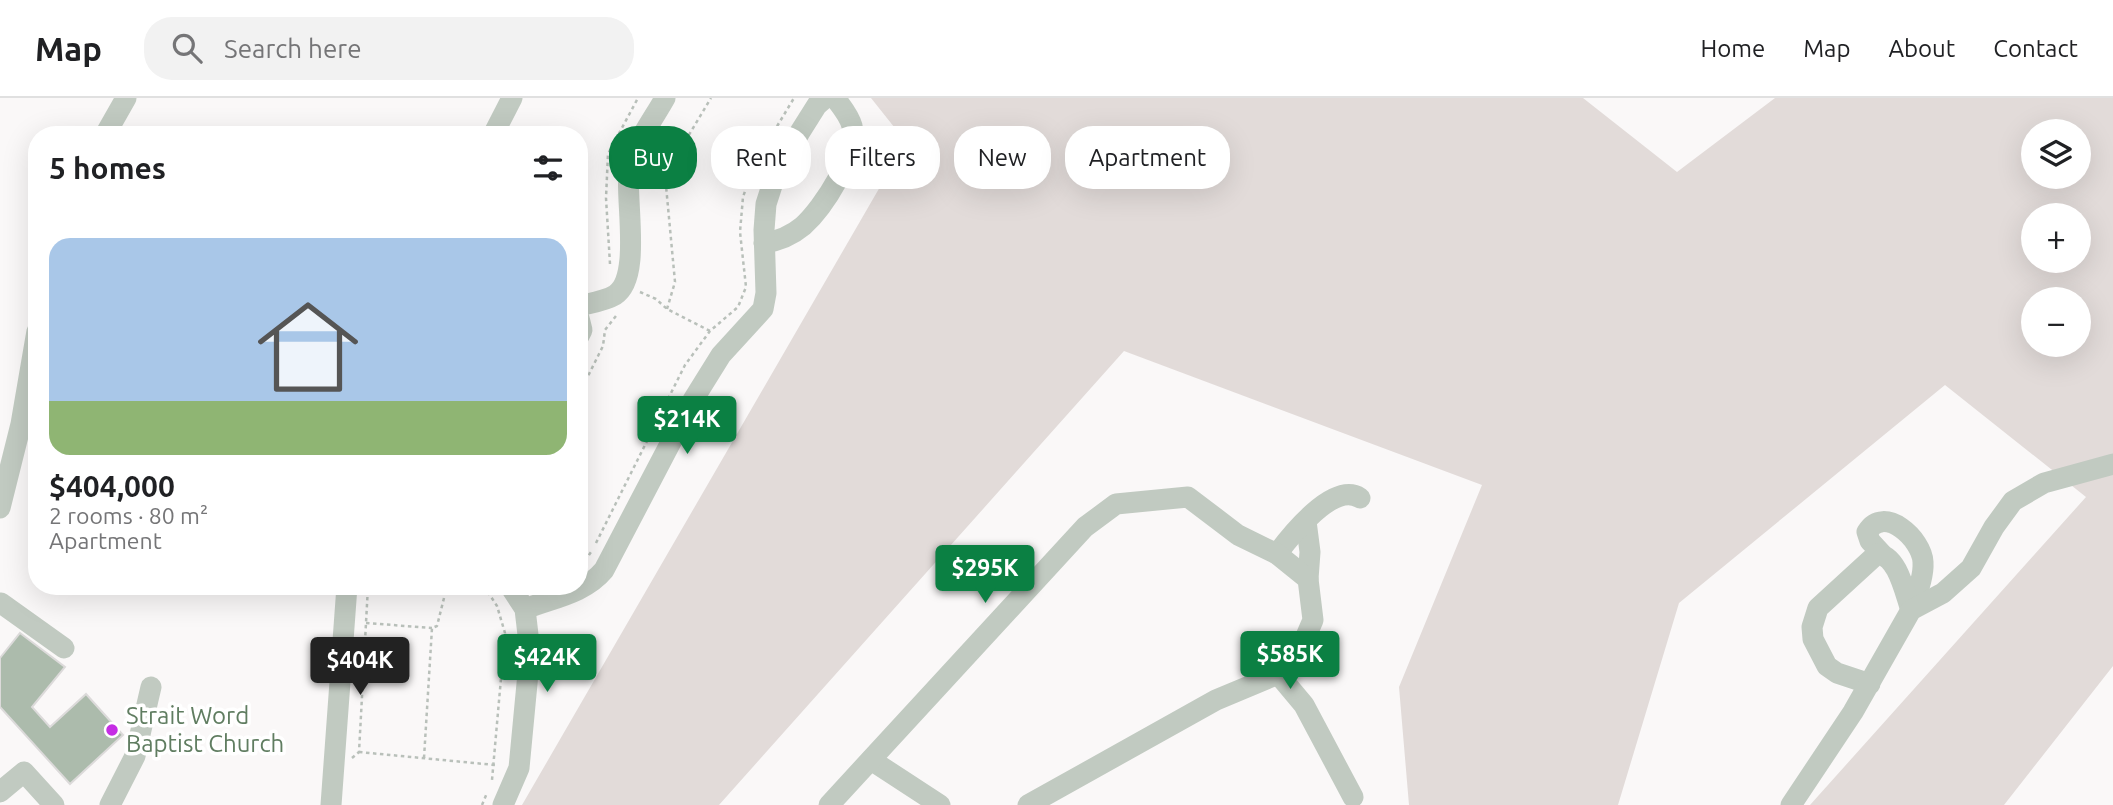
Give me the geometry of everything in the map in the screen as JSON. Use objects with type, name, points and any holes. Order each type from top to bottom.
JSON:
[{"type":"street","points":[[110,126],[126,98]]},
{"type":"street","points":[[498,126],[512,98]]},
{"type":"street","points":[[588,303],[616,295],[625,284],[630,260],[629,169],[636,150],[665,98]]},
{"type":"street","points":[[588,586],[604,570],[693,400],[721,355],[763,309],[766,293],[765,204],[776,173],[817,105],[825,98]]},
{"type":"street","points":[[764,243],[781,240],[802,227],[817,212],[840,176],[852,141],[852,126],[835,98]]},
{"type":"street","points":[[0,508],[28,383]]},
{"type":"street","points":[[1911,610],[1943,593],[1971,568],[2012,501],[2044,483],[2113,464]]},
{"type":"street","points":[[1277,554],[1307,521],[1331,500],[1343,494],[1354,494],[1360,499]]},
{"type":"street","points":[[829,805],[1084,527],[1116,504],[1188,497],[1238,535],[1277,554],[1308,579]]},
{"type":"street","points":[[1028,805],[1216,700],[1279,674],[1301,649],[1313,620],[1308,579],[1310,552],[1307,521]]},
{"type":"street","points":[[1791,805],[1870,684],[1911,610],[1923,575],[1923,559],[1917,545],[1904,530],[1893,523],[1881,521],[1872,525],[1867,532],[1870,541],[1896,571],[1911,610]]},
{"type":"street","points":[[1870,684],[1837,673],[1827,666],[1813,639],[1812,627],[1818,608],[1877,554],[1882,554]]},
{"type":"street","points":[[331,805],[346,595]]},
{"type":"street","points":[[495,799],[519,768],[530,652],[524,609],[515,595]]},
{"type":"street","points":[[524,609],[564,595]]},
{"type":"street","points":[[0,602],[0,619]]},
{"type":"street","points":[[0,602],[64,648]]},
{"type":"street","points":[[1279,674],[1304,705],[1353,797]]},
{"type":"street","points":[[110,805],[135,756],[151,687]]},
{"type":"street","points":[[871,760],[940,805]]},
{"type":"street","points":[[0,792],[24,772],[54,805]]},
{"type":"path","points":[[694,126],[711,98]]},
{"type":"path","points":[[588,558],[685,365],[710,331],[738,307],[746,287],[740,232],[743,198],[755,163],[794,98]]},
{"type":"path","points":[[666,189],[674,282],[667,309]]},
{"type":"path","points":[[637,284],[640,292],[710,331]]},
{"type":"path","points":[[635,298],[640,292]]},
{"type":"path","points":[[588,376],[603,346],[605,330],[621,312]]},
{"type":"path","points":[[359,752],[368,595]]},
{"type":"path","points":[[366,623],[432,628],[437,626],[445,595]]},
{"type":"path","points":[[489,595],[505,633],[492,782]]},
{"type":"path","points":[[424,758],[432,628]]},
{"type":"path","points":[[349,760],[359,752],[495,765]]},
{"type":"path","points":[[482,805],[495,799]]},
{"type":"shaded area","points":[[871,98],[1583,98],[1677,172],[1775,98],[2113,98],[2113,666],[2004,805],[1810,805],[2086,497],[1945,385],[1679,603],[1618,805],[1409,805],[1399,687],[1482,485],[1124,351],[719,805],[522,805],[879,189],[940,189],[940,126],[893,126]]},
{"type":"building","points":[[20,633],[65,667],[32,707],[50,727],[86,694],[123,735],[70,784],[0,707],[0,658]]},
{"type":"place","name":"Strait Word Baptist Church","points":[[112,730]]}]
